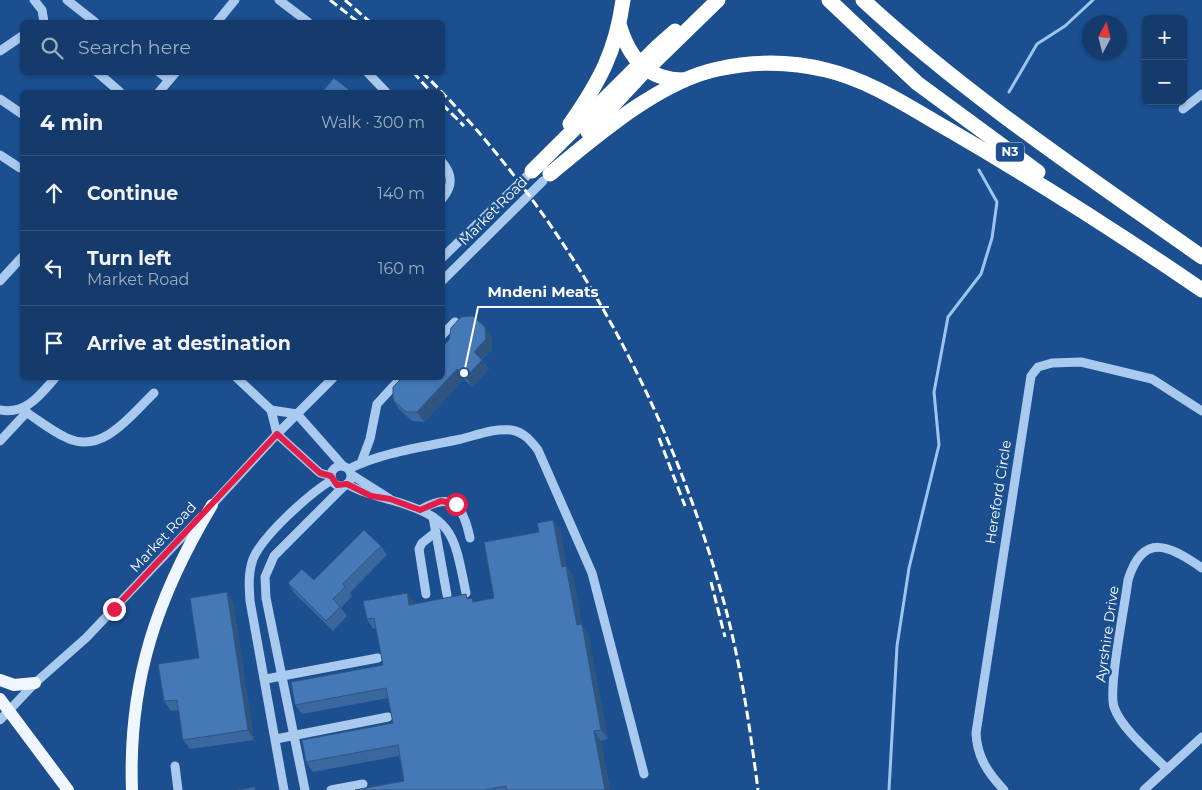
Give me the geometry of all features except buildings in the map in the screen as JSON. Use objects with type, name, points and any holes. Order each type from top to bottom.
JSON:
[{"type":"highway","points":[[541,172],[590,95],[608,62],[619,24],[623,0]]},
{"type":"highway","points":[[541,172],[706,0]]},
{"type":"highway","points":[[643,66],[718,0]]},
{"type":"highway","name":"N3","points":[[829,0],[917,82],[1202,290]]},
{"type":"highway","name":"N3","points":[[863,0],[912,45],[1022,129],[1202,257]]},
{"type":"highway","points":[[619,24],[623,38],[643,66],[668,80],[684,80]]},
{"type":"highway","points":[[541,172],[611,124],[684,80],[716,69],[784,62],[827,70],[860,82],[1039,182],[1202,290]]},
{"type":"main road","points":[[132,790],[132,755],[136,701],[150,639],[175,572],[212,505]]},
{"type":"main road","points":[[0,680],[14,685],[35,683]]},
{"type":"main road","points":[[0,699],[4,715],[68,790]]},
{"type":"street","points":[[34,0],[42,10],[44,20]]},
{"type":"street","points":[[67,0],[92,20]]},
{"type":"street","points":[[219,20],[235,0]]},
{"type":"street","points":[[279,0],[305,20]]},
{"type":"street","points":[[0,51],[20,37]]},
{"type":"street","points":[[100,75],[118,90]]},
{"type":"street","points":[[163,75],[169,80]]},
{"type":"street","points":[[161,90],[173,75]]},
{"type":"street","points":[[371,75],[384,90]]},
{"type":"street","points":[[1183,109],[1202,94]]},
{"type":"street","points":[[0,99],[20,113]]},
{"type":"street","points":[[0,155],[20,168]]},
{"type":"street","points":[[445,166],[451,179],[450,190],[445,196]]},
{"type":"street","name":"Market Road","points":[[445,255],[499,204],[541,172]]},
{"type":"street","name":"Market Road","points":[[445,278],[510,214],[541,172]]},
{"type":"street","points":[[0,281],[20,259]]},
{"type":"street","points":[[445,332],[455,322]]},
{"type":"street","name":"Hereford Circle","points":[[1004,790],[983,764],[976,748],[976,732],[1031,376],[1038,368],[1052,362],[1081,362],[1152,378],[1202,411]]},
{"type":"street","points":[[0,441],[24,411],[54,380]]},
{"type":"street","points":[[239,380],[271,410],[277,434],[320,473],[332,478],[337,485],[345,485],[371,496],[390,499],[420,510],[433,517],[450,531],[457,549],[466,593]]},
{"type":"street","name":"Market Road","points":[[4,715],[35,683],[86,638],[277,434],[331,380]]},
{"type":"street","points":[[360,463],[370,439],[378,404],[399,380]]},
{"type":"street","points":[[0,410],[24,411],[67,438],[86,442],[97,441],[115,431],[154,393]]},
{"type":"street","points":[[271,410],[297,414],[348,470],[390,499]]},
{"type":"street","points":[[284,790],[266,678],[250,601],[249,574],[260,547],[309,496],[332,478],[336,467],[348,470],[360,463],[398,452],[501,430],[522,434],[538,450],[592,573],[644,774]]},
{"type":"street","points":[[305,790],[296,736],[266,598],[265,577],[274,556],[345,485],[348,470]]},
{"type":"street","points":[[420,510],[441,501],[456,504],[466,517],[470,538]]},
{"type":"street","points":[[433,517],[447,595]]},
{"type":"street","points":[[279,527],[290,538]]},
{"type":"street","points":[[426,594],[419,550],[422,543],[436,532]]},
{"type":"street","name":"Ayrshire Drive","points":[[1166,769],[1126,726],[1114,706],[1114,683],[1128,580],[1133,565],[1140,554],[1160,546],[1179,552],[1202,568]]},
{"type":"street","points":[[266,678],[378,658]]},
{"type":"street","points":[[276,739],[388,717]]},
{"type":"street","points":[[1144,790],[1202,737]]},
{"type":"street","points":[[175,766],[178,790]]},
{"type":"street","points":[[332,790],[363,784]]},
{"type":"waterway","points":[[1009,92],[1037,44],[1065,26],[1093,0]]},
{"type":"waterway","points":[[889,790],[897,646],[909,568],[939,445],[934,392],[948,317],[981,274],[992,238],[997,202],[979,170]]},
{"type":"railway","points":[[330,0],[355,20]]},
{"type":"railway","points":[[345,0],[368,20]]},
{"type":"railway","points":[[416,75],[429,90]]},
{"type":"railway","points":[[425,75],[439,90]]},
{"type":"railway","points":[[445,96],[475,128],[524,189],[569,252],[609,319],[644,388],[676,459],[703,532],[725,606],[736,651],[758,790]]},
{"type":"railway","points":[[445,107],[464,126]]},
{"type":"railway","points":[[659,438],[685,506]]},
{"type":"railway","points":[[711,582],[725,637]]},
{"type":"place","name":"Mndeni Meats","points":[[464,373]]},
{"type":"route","points":[[114,609],[277,434],[320,473],[331,476],[337,485],[344,486],[347,484],[371,496],[390,499],[420,510],[432,503],[441,501],[449,501],[456,504]]}]
